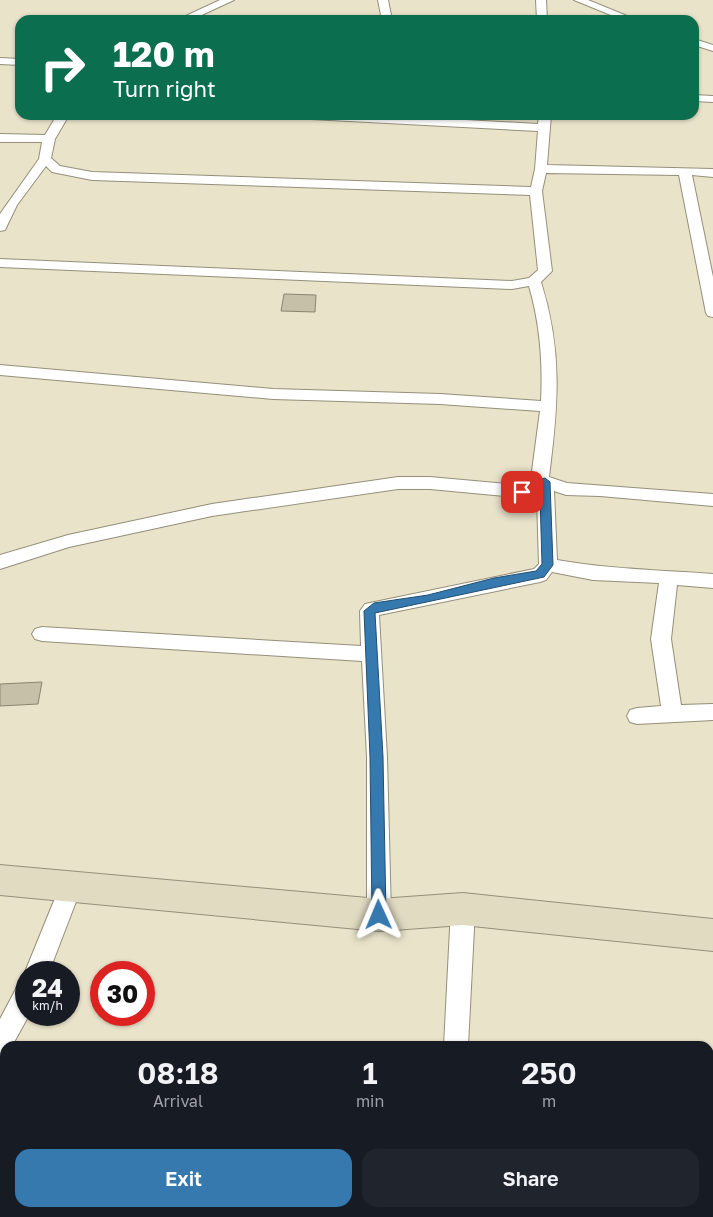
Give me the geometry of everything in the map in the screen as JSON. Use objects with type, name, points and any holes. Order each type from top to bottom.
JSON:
[{"type":"main road","points":[[0,880],[379,915],[463,909],[713,935]]},
{"type":"street","points":[[194,15],[229,0]]},
{"type":"street","points":[[383,0],[386,15]]},
{"type":"street","points":[[541,0],[542,15]]},
{"type":"street","points":[[579,0],[618,15]]},
{"type":"street","points":[[591,5],[606,0]]},
{"type":"street","points":[[699,44],[713,48]]},
{"type":"street","points":[[0,61],[15,62]]},
{"type":"street","points":[[699,99],[713,100]]},
{"type":"street","points":[[0,227],[11,205],[45,159],[49,139],[60,120]]},
{"type":"street","points":[[0,263],[512,285],[534,280],[545,271],[536,191],[541,169],[545,121],[506,120]]},
{"type":"street","points":[[0,138],[49,139]]},
{"type":"street","points":[[45,159],[56,169],[92,176],[536,191]]},
{"type":"street","points":[[541,169],[713,173]]},
{"type":"street","points":[[684,171],[713,313]]},
{"type":"street","points":[[379,915],[377,757],[369,611],[428,599],[494,582],[540,574],[548,565],[541,487],[550,406],[549,350],[543,304],[534,280]]},
{"type":"street","points":[[0,370],[273,394],[440,399],[550,406]]},
{"type":"street","points":[[0,562],[68,541],[212,510],[398,483],[600,490],[713,500]]},
{"type":"street","points":[[548,565],[594,573],[634,574],[713,581]]},
{"type":"street","points":[[669,578],[661,639],[672,714]]},
{"type":"street","points":[[42,634],[370,654]]},
{"type":"street","points":[[637,716],[713,712]]},
{"type":"street","points":[[41,961],[71,886]]},
{"type":"street","points":[[456,1041],[463,909]]},
{"type":"street","points":[[2,1041],[15,1016]]},
{"type":"building","points":[[284,294],[316,295],[315,312],[281,311]]},
{"type":"building","points":[[42,682],[38,704],[0,706],[0,684]]},
{"type":"route","points":[[379,915],[377,757],[369,611],[374,608],[428,599],[494,582],[540,574],[548,565],[545,482],[538,493],[522,492]]}]
